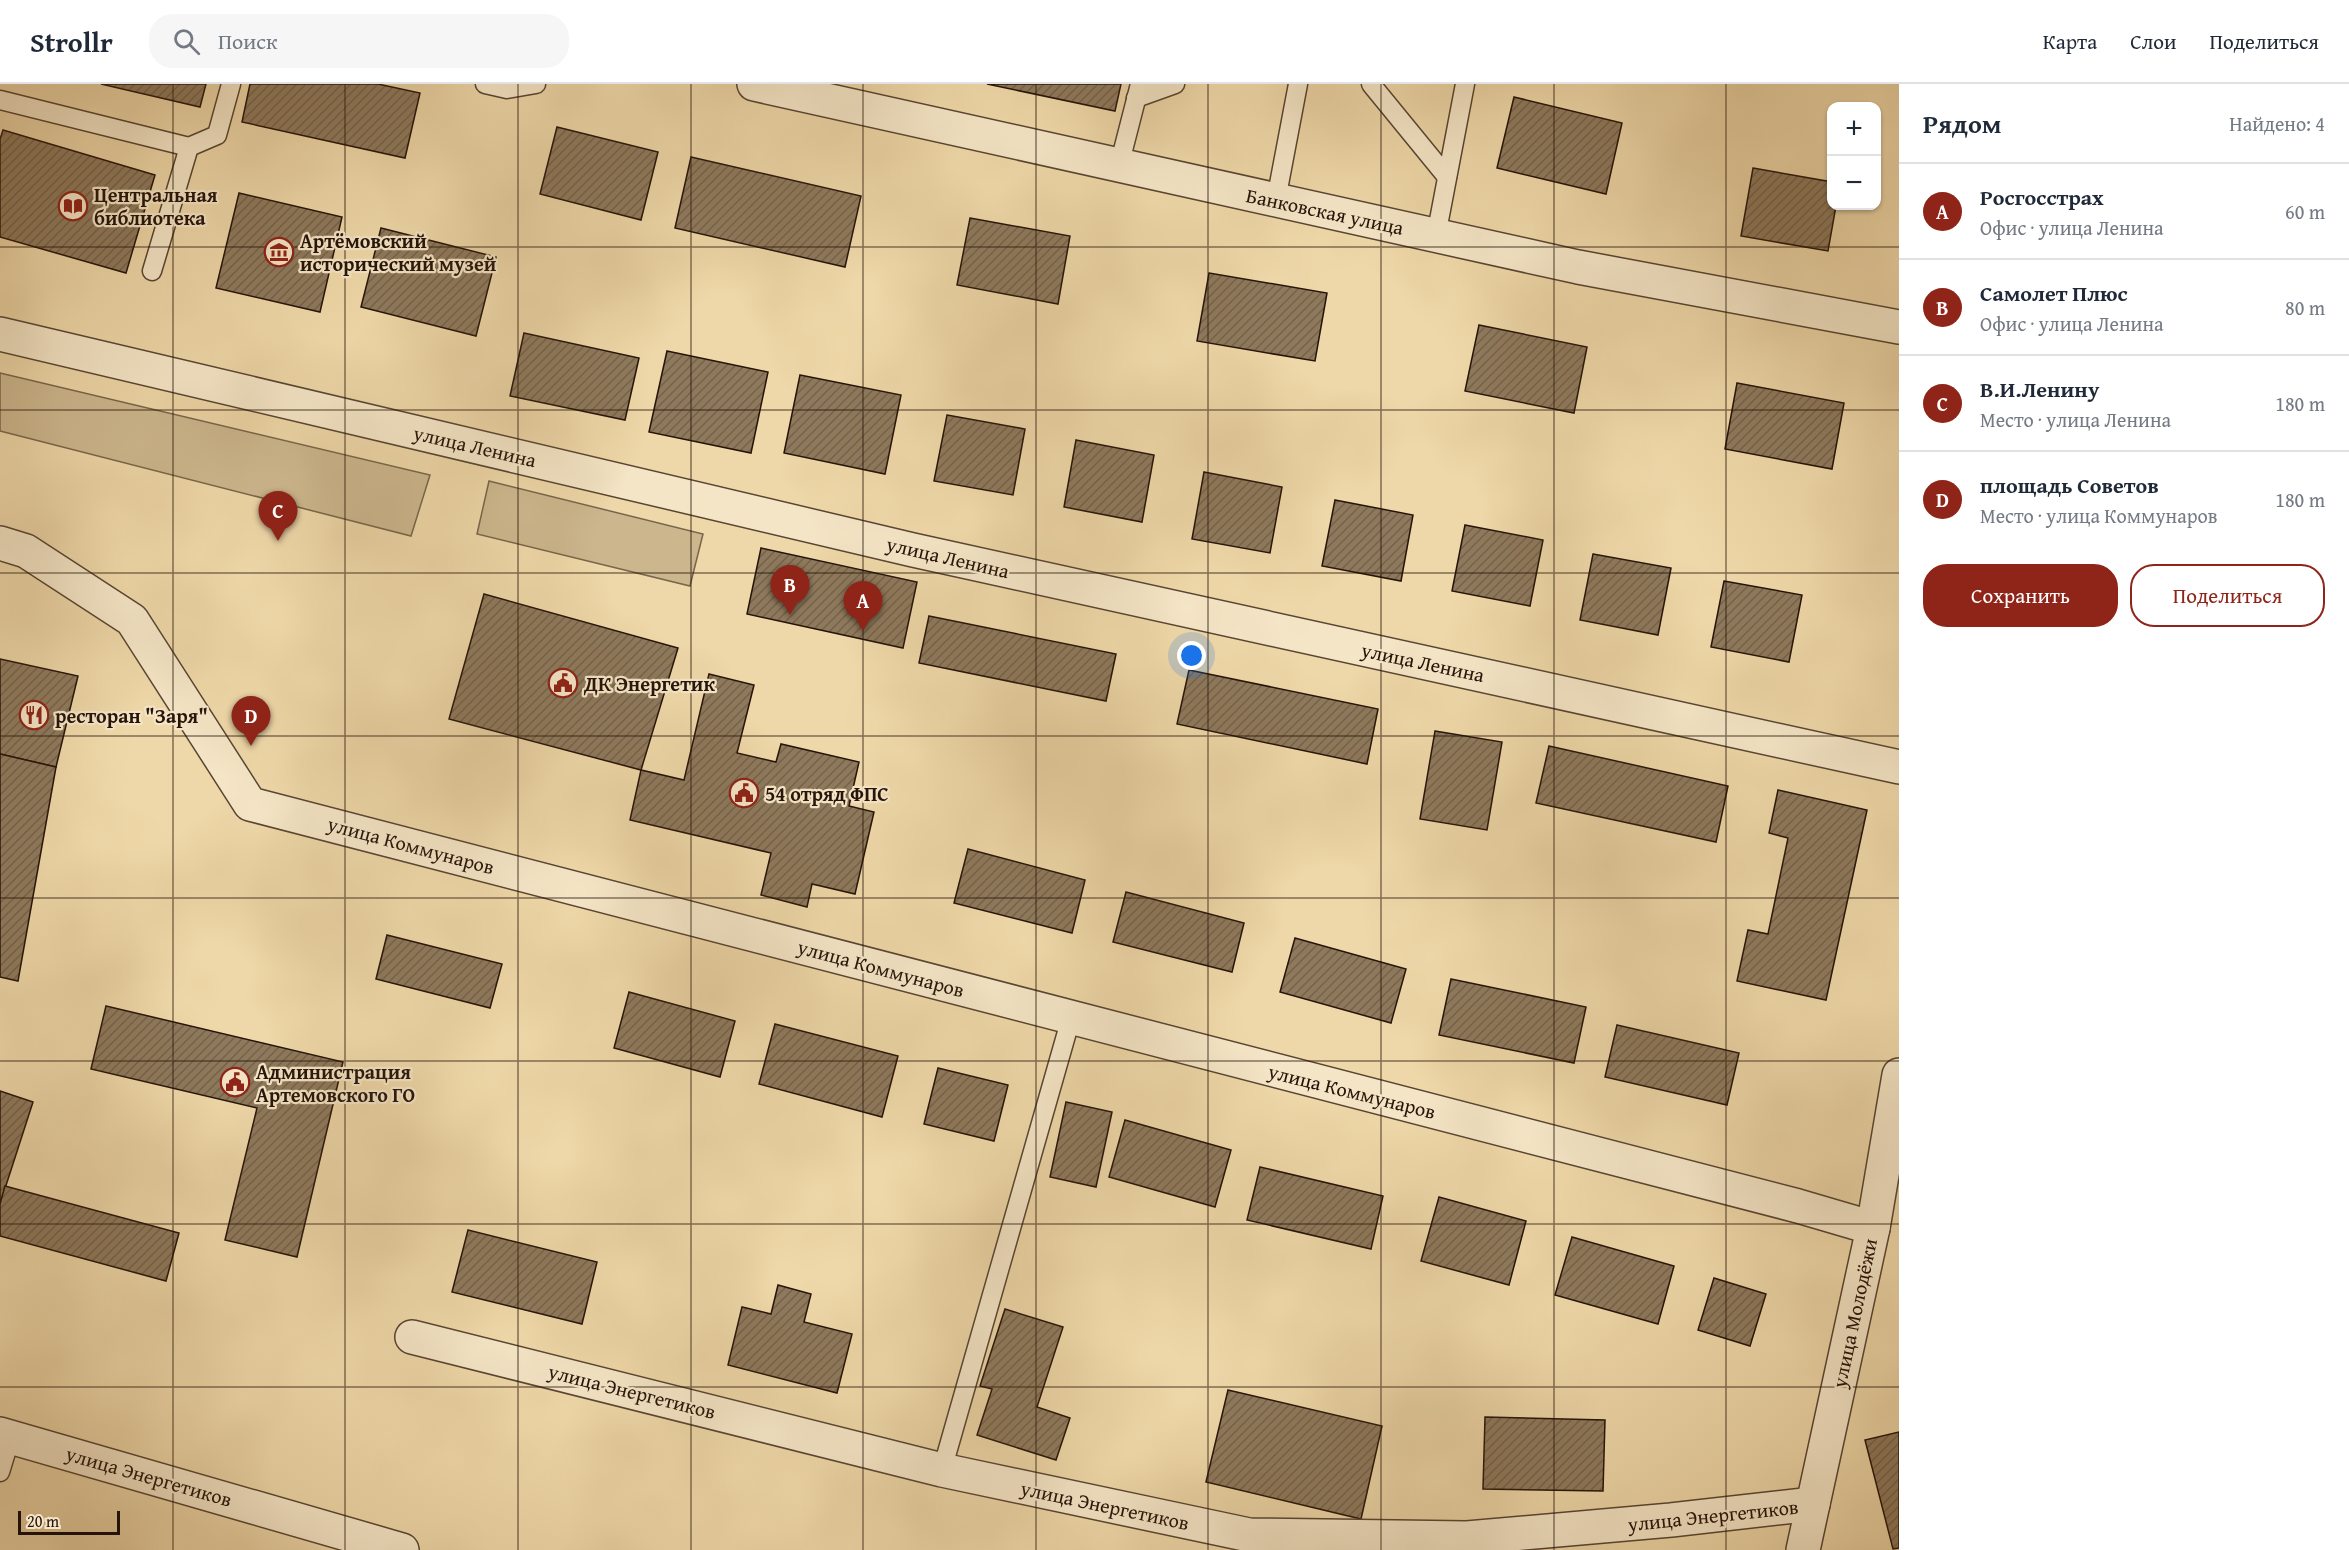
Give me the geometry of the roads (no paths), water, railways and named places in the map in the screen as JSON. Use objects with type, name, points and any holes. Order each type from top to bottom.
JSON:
[{"type":"street","name":"Банковская улица","points":[[754,84],[1578,267],[1899,327]]},
{"type":"street","name":"улица Ленина","points":[[0,334],[913,550],[1899,767]]},
{"type":"street","name":"улица Коммунаров","points":[[0,543],[26,551],[132,620],[250,804],[1798,1206],[1873,1228]]},
{"type":"street","name":"улица Молодёжи","points":[[1803,1550],[1873,1228],[1899,1075]]},
{"type":"street","name":"улица Энергетиков","points":[[412,1337],[942,1470],[1249,1535],[1467,1538],[1671,1520],[1813,1504]]},
{"type":"street","name":"улица Энергетиков","points":[[6,1435],[402,1550]]},
{"type":"lane","points":[[0,100],[189,147],[217,135],[231,84]]},
{"type":"lane","points":[[485,84],[507,88],[536,84]]},
{"type":"lane","points":[[1119,166],[1138,91],[1175,84]]},
{"type":"lane","points":[[1275,200],[1298,84]]},
{"type":"lane","points":[[1371,84],[1447,177]]},
{"type":"lane","points":[[1437,236],[1465,84]]},
{"type":"lane","points":[[152,271],[189,147]]},
{"type":"lane","points":[[942,1470],[1071,1018]]},
{"type":"lane","points":[[0,1472],[6,1435]]},
{"type":"place","name":"Центральная библиотека","points":[[73,206]]},
{"type":"place","name":"Артёмовский исторический музей","points":[[279,252]]},
{"type":"place","name":"В.И.Ленину","points":[[278,541]]},
{"type":"place","name":"Самолет Плюс","points":[[790,615]]},
{"type":"place","name":"Росгосстрах","points":[[863,631]]},
{"type":"place","name":"ДК Энергетик","points":[[563,683]]},
{"type":"place","name":"ресторан \"Заря\"","points":[[34,715]]},
{"type":"place","name":"площадь Советов","points":[[251,746]]},
{"type":"place","name":"54 отряд ФПС","points":[[744,793]]},
{"type":"place","name":"Администрация Артемовского ГО","points":[[235,1082]]}]
